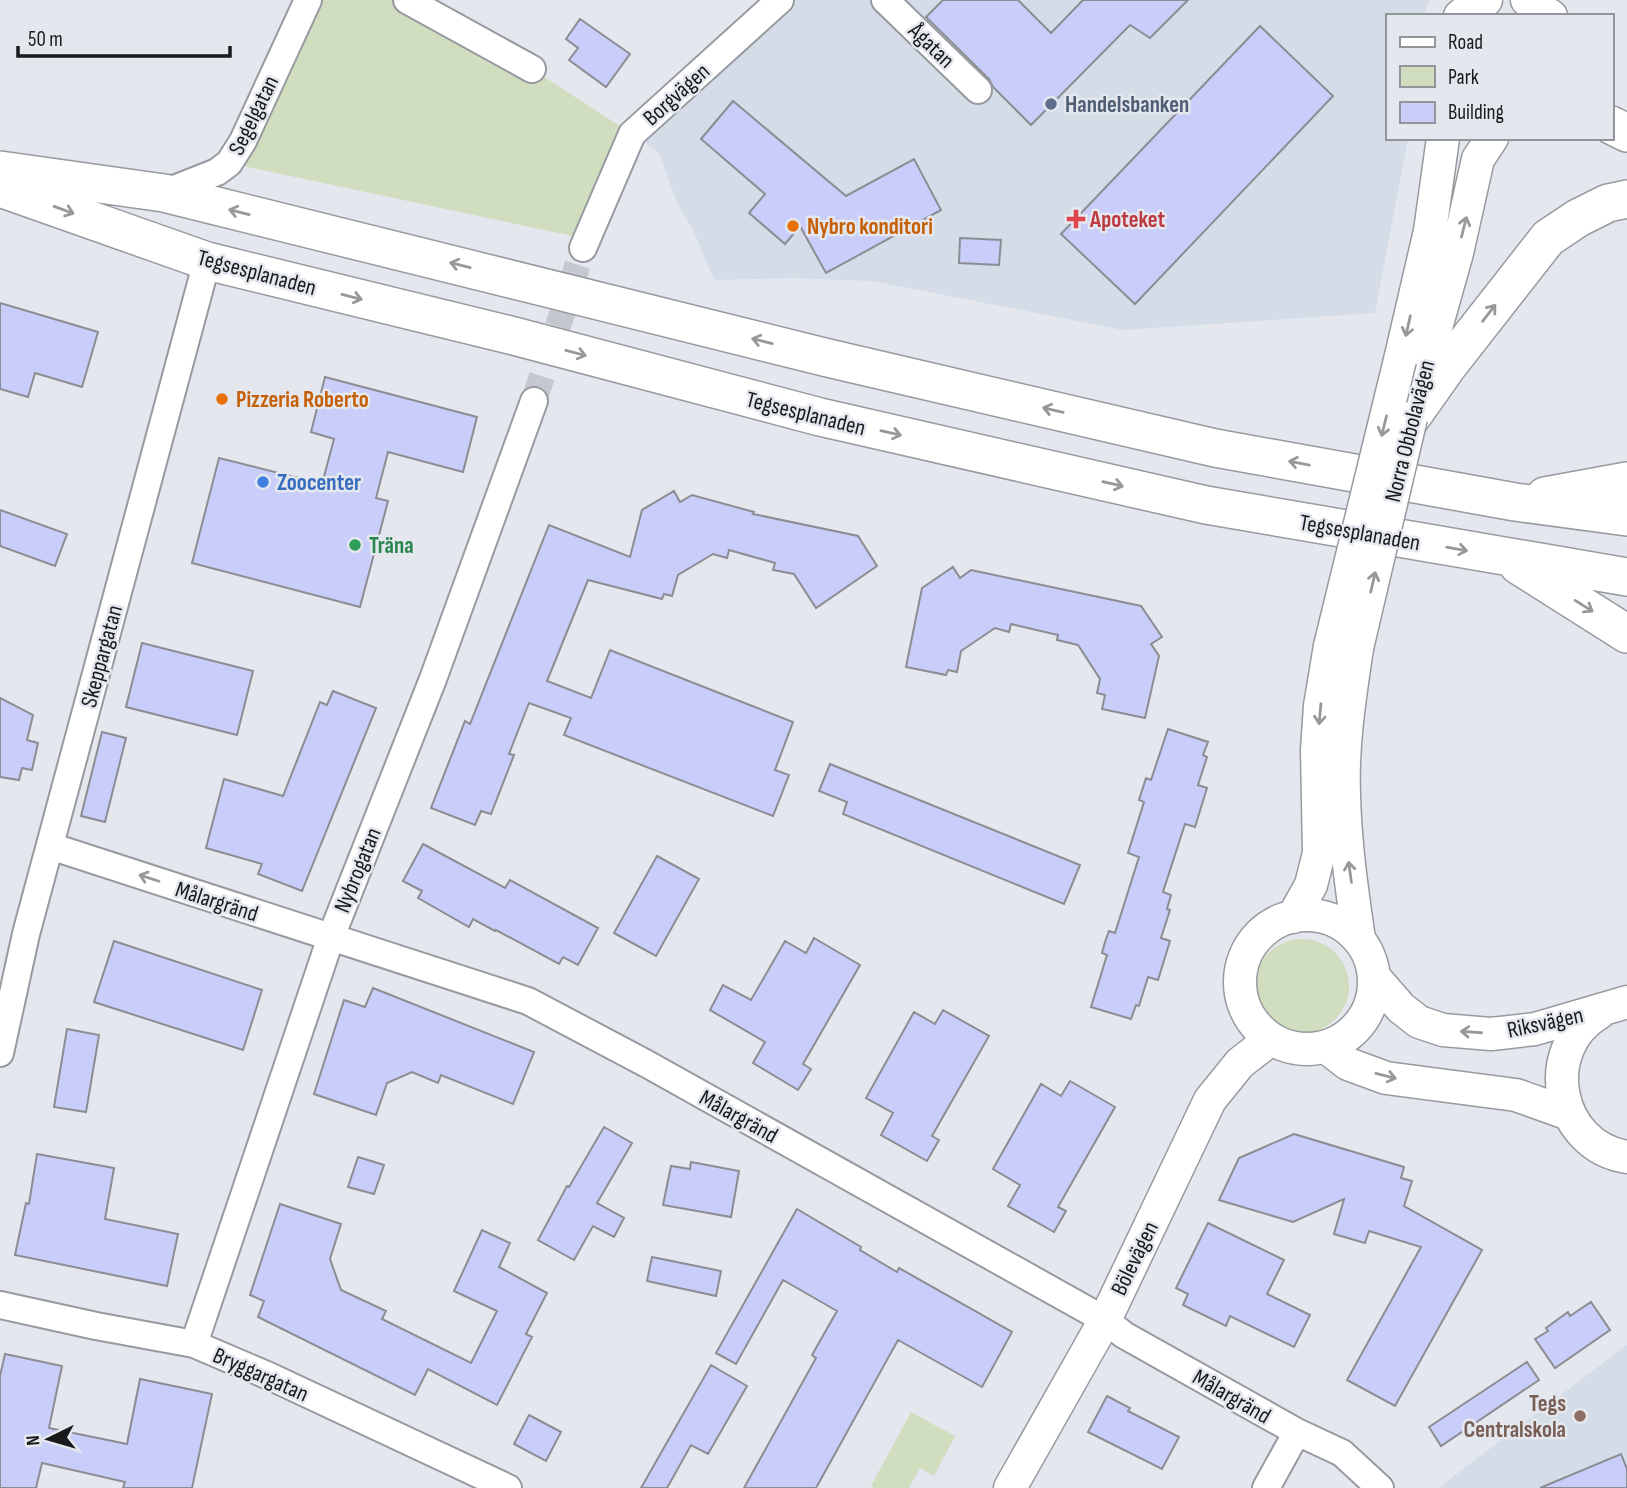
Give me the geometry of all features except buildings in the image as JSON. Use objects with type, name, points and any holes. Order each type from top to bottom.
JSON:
[{"type":"main road","points":[[0,170],[163,193],[828,358],[1202,445],[1515,502],[1627,517]]},
{"type":"main road","name":"Tegsesplanaden","points":[[0,188],[206,261],[510,335],[820,417],[1206,505],[1627,577]]},
{"type":"main road","points":[[1411,418],[1424,364],[1548,238],[1578,218],[1608,203],[1627,199]]},
{"type":"main road","points":[[1515,502],[1627,481]]},
{"type":"main road","points":[[1505,557],[1627,634]]},
{"type":"street","name":"Segelgatan","points":[[163,193],[217,172],[229,163],[243,141],[308,0]]},
{"type":"street","points":[[407,0],[532,69]]},
{"type":"street","name":"Borgvägen","points":[[583,248],[632,134],[780,0]]},
{"type":"street","name":"Ågatan","points":[[885,0],[978,90]]},
{"type":"street","points":[[1462,14],[1475,4],[1486,0]]},
{"type":"street","points":[[1527,0],[1548,14]]},
{"type":"street","name":"Norra Obbolavägen","points":[[1424,364],[1430,231],[1443,140]]},
{"type":"street","name":"Norra Obbolavägen","points":[[1359,939],[1347,852],[1344,791],[1348,706],[1343,647],[1457,253],[1478,159],[1491,140]]},
{"type":"street","name":"Skeppargatan","points":[[0,1053],[26,934],[206,261]]},
{"type":"street","name":"Nybrogatan","points":[[194,1344],[331,937],[433,679],[534,401]]},
{"type":"street","name":"Norra Obbolavägen","points":[[1293,917],[1311,885],[1318,853],[1317,750],[1320,706],[1343,647],[1411,418]]},
{"type":"street","name":"Målargränd","points":[[50,846],[528,1001],[1105,1320],[1124,1335],[1297,1433],[1342,1453],[1380,1488]]},
{"type":"street","points":[[1293,917],[1322,917],[1336,922],[1359,939],[1367,951],[1375,978],[1367,1013],[1357,1028],[1342,1040],[1326,1047],[1307,1050],[1288,1047],[1271,1039],[1256,1026],[1245,1009],[1240,990],[1241,971],[1247,952],[1259,936],[1274,924],[1293,917]]},
{"type":"street","name":"Riksvägen","points":[[1375,978],[1401,1008],[1419,1021],[1443,1030],[1491,1034],[1535,1029],[1618,1005]]},
{"type":"street","name":"Riksvägen","points":[[1618,1005],[1583,1025],[1573,1037],[1566,1052],[1561,1083],[1569,1114],[1585,1136],[1595,1145],[1625,1158]]},
{"type":"street","name":"Bölevägen","points":[[1010,1488],[1105,1320],[1210,1100],[1240,1063],[1271,1039]]},
{"type":"street","points":[[1326,1047],[1348,1064],[1386,1077],[1516,1095],[1569,1114]]},
{"type":"street","name":"Bryggargatan","points":[[0,1305],[194,1344],[270,1376],[508,1488]]},
{"type":"street","points":[[1266,1488],[1297,1433]]},
{"type":"shaded area","points":[[780,0],[1430,0],[1424,14],[1386,14],[1386,140],[1408,140],[1375,313],[1123,330],[873,281],[794,278],[714,280],[694,232],[677,203],[659,153],[632,134]]},
{"type":"shaded area","name":"Tegs Centralskola","points":[[1627,1345],[1627,1488],[1438,1488]]},
{"type":"green space","points":[[308,0],[407,0],[532,69],[632,134],[587,239],[229,163]]},
{"type":"green space","points":[[1302,939],[1320,942],[1335,953],[1346,968],[1349,986],[1346,1004],[1335,1019],[1320,1030],[1302,1033],[1284,1030],[1269,1019],[1258,1004],[1255,986],[1258,968],[1269,953],[1284,942]]},
{"type":"green space","points":[[911,1412],[955,1436],[934,1476],[920,1468],[909,1488],[874,1488],[871,1486]]},
{"type":"tunnel","points":[[534,401],[583,248]]},
{"type":"place","name":"Handelsbanken","points":[[1051,104]]},
{"type":"place","name":"Apoteket","points":[[1076,219]]},
{"type":"place","name":"Nybro konditori","points":[[793,226]]},
{"type":"place","name":"Pizzeria Roberto","points":[[222,399]]},
{"type":"place","name":"Zoocenter","points":[[263,482]]},
{"type":"place","name":"Träna","points":[[355,545]]},
{"type":"place","name":"Tegs Centralskola","points":[[1580,1416]]}]
